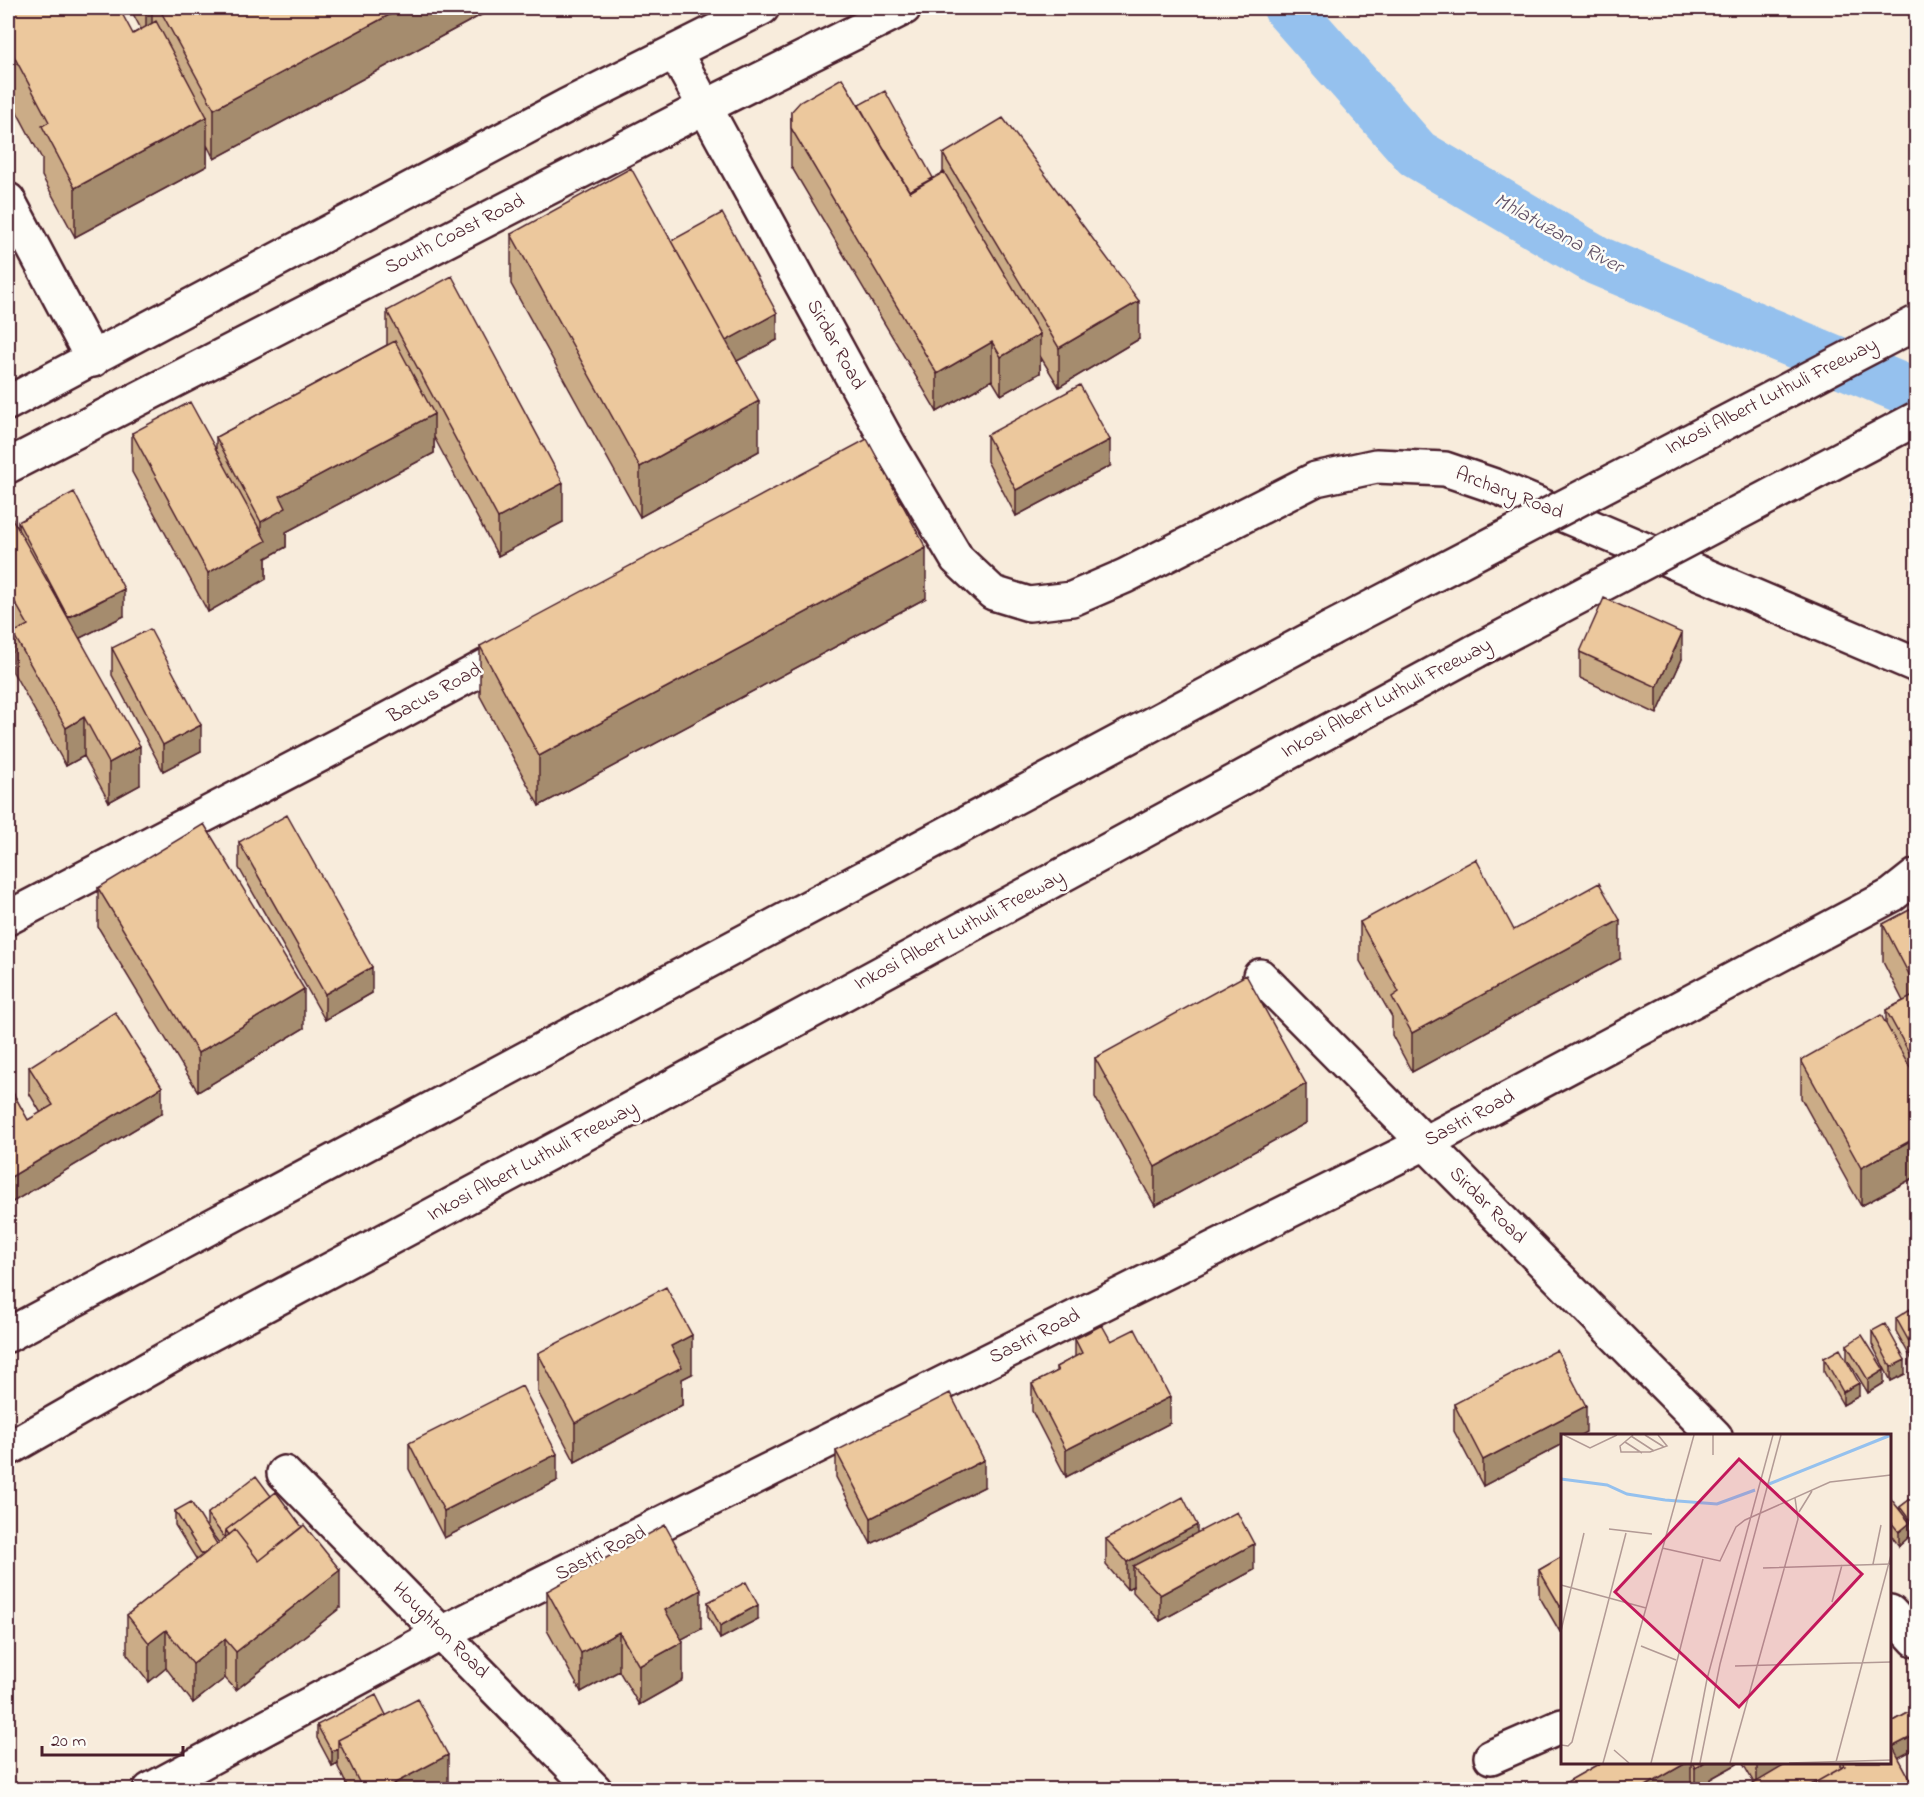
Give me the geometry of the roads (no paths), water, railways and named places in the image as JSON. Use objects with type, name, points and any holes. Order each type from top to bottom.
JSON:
[{"type":"main road","points":[[8,403],[93,360],[566,106],[762,8]]},
{"type":"main road","name":"South Coast Road","points":[[8,466],[705,107],[904,8]]},
{"type":"main road","name":"Sirdar Road","points":[[675,52],[890,446],[957,559],[993,593],[1029,604]]},
{"type":"main road","points":[[8,200],[93,360]]},
{"type":"main road","name":"Inkosi Albert Luthuli Freeway","points":[[8,1335],[1330,629],[1917,323]]},
{"type":"main road","name":"Inkosi Albert Luthuli Freeway","points":[[8,1449],[200,1340],[1476,651],[1917,419]]},
{"type":"main road","points":[[859,464],[890,446]]},
{"type":"main road","name":"Archary Road","points":[[1029,604],[1072,599],[1125,576],[1316,479],[1376,466],[1445,470],[1495,486],[1917,665]]},
{"type":"main road","name":"Bacus Road","points":[[8,918],[544,635]]},
{"type":"main road","name":"Sastri Road","points":[[150,1790],[442,1633],[1425,1143],[1892,895],[1917,876]]},
{"type":"main road","name":"Sirdar Road","points":[[1260,976],[1713,1434]]},
{"type":"main road","name":"Houghton Road","points":[[284,1473],[596,1790]]},
{"type":"main road","points":[[1891,1613],[1917,1640]]},
{"type":"main road","points":[[1491,1757],[1561,1727]]},
{"type":"waterway","name":"Mhlatuzana River","points":[[1288,8],[1417,154],[1598,261],[1916,394]]}]
